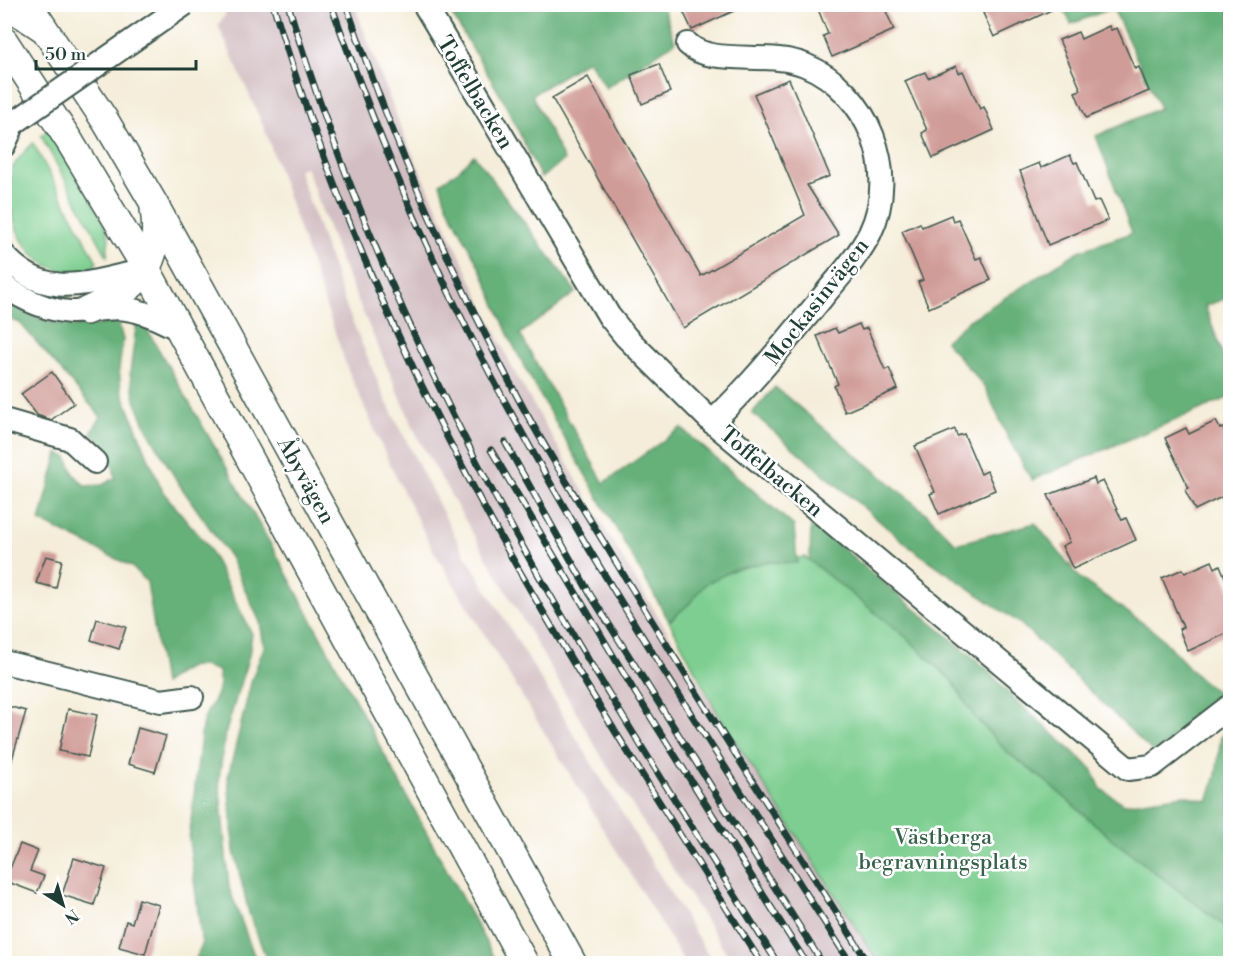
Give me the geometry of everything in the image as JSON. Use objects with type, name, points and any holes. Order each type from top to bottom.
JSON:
[{"type":"street","name":"Åbyvägen","points":[[28,4],[106,122],[153,202],[573,963]]},
{"type":"street","points":[[4,145],[9,125],[185,4]]},
{"type":"street","name":"Toffelbacken","points":[[424,4],[609,316],[712,422],[1128,769],[1152,766],[1230,706]]},
{"type":"street","points":[[4,8],[20,13],[45,30]]},
{"type":"street","name":"Åbyvägen","points":[[4,41],[70,142],[147,270],[525,963]]},
{"type":"street","name":"Mockasinvägen","points":[[688,44],[696,52],[712,57],[785,59],[807,66],[825,76],[843,89],[857,105],[872,129],[880,170],[877,211],[870,233],[851,263],[783,346],[712,422]]},
{"type":"street","points":[[86,311],[119,296],[135,285],[147,270],[154,250],[157,227],[153,202]]},
{"type":"street","points":[[4,255],[20,270],[33,278],[60,286],[89,284],[111,276],[147,270],[168,278],[233,345]]},
{"type":"street","points":[[4,286],[14,293],[50,308],[70,312],[124,308],[158,318],[178,329]]},
{"type":"street","points":[[4,420],[70,439],[95,462]]},
{"type":"street","points":[[4,662],[161,701],[192,697]]},
{"type":"shaded area","points":[[224,5],[354,5],[405,138],[514,371],[618,551],[718,714],[879,963],[733,963],[607,766],[419,440],[340,260],[306,167],[298,169],[346,306],[385,399],[460,546],[713,963],[685,963],[434,552],[391,467],[348,370],[265,130],[218,25],[227,12]]},
{"type":"green space","points":[[446,5],[662,5],[675,42],[606,88],[588,60],[532,95],[564,160],[541,178],[504,101]]},
{"type":"green space","points":[[1062,5],[1230,5],[1230,297],[1205,306],[1230,375],[1230,397],[1032,480],[1008,438],[985,387],[945,341],[968,321],[1079,251],[1132,233],[1096,136],[1160,108],[1113,8],[1071,24]]},
{"type":"green space","points":[[51,127],[105,224],[109,237],[107,256],[41,136]]},
{"type":"green space","points":[[33,143],[97,262],[92,269],[71,272],[53,268],[38,259],[26,246],[17,229],[11,210],[12,169]]},
{"type":"green space","points":[[474,155],[576,292],[520,334],[604,483],[681,428],[794,526],[797,563],[766,562],[733,570],[705,584],[690,603],[669,621],[533,383],[510,339],[484,276],[446,203],[440,183],[459,170]]},
{"type":"green space","points":[[4,298],[31,315],[59,324],[88,326],[118,321],[123,340],[119,369],[121,389],[148,457],[163,492],[207,545],[252,634],[249,655],[225,735],[219,779],[229,888],[257,963],[194,963],[202,945],[189,839],[202,726],[216,695],[219,681],[218,671],[209,667],[189,667],[163,684],[147,582],[131,566],[40,521],[58,453],[67,457],[74,474],[85,486],[102,485],[115,478],[113,464],[101,443],[91,433],[101,417],[20,323],[5,317]]},
{"type":"green space","points":[[137,321],[148,331],[274,550],[497,963],[268,963],[249,913],[234,851],[228,777],[252,679],[264,647],[260,622],[230,557],[177,481],[146,427],[135,400],[130,373]]},
{"type":"green space","points":[[775,387],[928,515],[956,544],[1035,523],[1081,579],[1157,633],[1197,676],[1220,695],[1155,754],[1022,625],[911,548],[752,413]]},
{"type":"green space","points":[[811,522],[987,669],[1008,693],[1092,769],[1101,789],[1124,804],[1184,795],[1208,801],[1216,775],[1221,736],[1230,728],[1230,930],[1112,839],[1047,782],[1007,752],[974,716],[953,682],[906,637],[810,561]]},
{"type":"green space","name":"Västberga begravningsplats","points":[[805,557],[906,637],[953,682],[974,716],[1007,752],[1047,782],[1112,839],[1230,930],[1230,963],[879,963],[718,714],[669,621],[690,603],[705,584],[733,570],[766,562]]},
{"type":"building","points":[[696,4],[749,4],[692,30],[683,11]]},
{"type":"building","points":[[816,4],[883,4],[894,30],[832,57],[823,36],[828,34]]},
{"type":"building","points":[[986,4],[1064,4],[994,37],[983,13],[988,10]]},
{"type":"building","points":[[1109,26],[1111,30],[1117,28],[1135,69],[1139,67],[1149,91],[1086,118],[1075,92],[1081,90],[1059,40],[1078,32],[1081,39]]},
{"type":"building","points":[[659,64],[670,92],[642,104],[631,75]]},
{"type":"building","points":[[956,66],[959,73],[963,71],[980,109],[984,107],[994,130],[933,158],[922,133],[927,130],[905,81],[925,72],[928,78]]},
{"type":"building","points":[[588,77],[701,276],[805,215],[754,94],[789,79],[830,176],[807,185],[839,235],[683,328],[552,98]]},
{"type":"building","points":[[1070,155],[1074,163],[1077,162],[1094,202],[1099,200],[1108,220],[1048,245],[1020,171],[1039,163],[1041,168]]},
{"type":"building","points":[[951,215],[953,221],[958,219],[976,259],[981,257],[991,280],[929,308],[918,282],[923,280],[902,231],[920,223],[922,227]]},
{"type":"building","points":[[859,324],[862,330],[867,328],[885,370],[889,368],[898,389],[845,412],[834,386],[838,384],[817,336],[835,328],[838,333]]},
{"type":"building","points":[[52,372],[74,403],[51,420],[37,415],[21,394]]},
{"type":"building","points":[[1216,421],[1220,429],[1223,428],[1230,444],[1230,493],[1195,510],[1185,490],[1189,488],[1165,438],[1186,428],[1189,434]]},
{"type":"building","points":[[955,429],[957,436],[964,434],[981,474],[987,471],[995,490],[939,514],[930,494],[935,492],[915,446]]},
{"type":"building","points":[[1094,478],[1096,484],[1103,481],[1122,520],[1126,518],[1136,540],[1073,569],[1062,546],[1070,542],[1048,495]]},
{"type":"building","points":[[46,556],[62,560],[56,588],[36,583]]},
{"type":"building","points":[[1212,561],[1215,568],[1220,565],[1230,590],[1230,632],[1188,651],[1179,629],[1183,627],[1162,578],[1183,569],[1185,573]]},
{"type":"building","points":[[97,619],[126,627],[119,649],[91,640]]},
{"type":"building","points":[[4,705],[26,711],[9,770],[4,769]]},
{"type":"building","points":[[68,709],[97,715],[88,757],[59,751]]},
{"type":"building","points":[[138,728],[166,736],[155,772],[128,764]]},
{"type":"building","points":[[20,844],[38,851],[30,871],[44,876],[37,893],[5,881]]},
{"type":"building","points":[[74,858],[106,868],[94,905],[62,895]]},
{"type":"building","points":[[139,899],[159,905],[145,954],[119,947],[126,921],[132,923]]},
{"type":"railway","points":[[273,4],[338,195],[391,319],[449,440],[480,500],[581,676],[762,964]]},
{"type":"railway","points":[[288,4],[310,74],[361,212],[420,346],[485,477],[550,596],[778,964]]},
{"type":"railway","points":[[331,4],[361,87],[411,209],[467,329],[510,411],[555,492],[651,651],[851,964]]},
{"type":"railway","points":[[346,4],[383,105],[424,205],[469,302],[528,417],[672,654],[869,964]]},
{"type":"railway","points":[[505,442],[590,594],[823,964]]},
{"type":"railway","points":[[491,450],[636,694],[807,964]]}]
